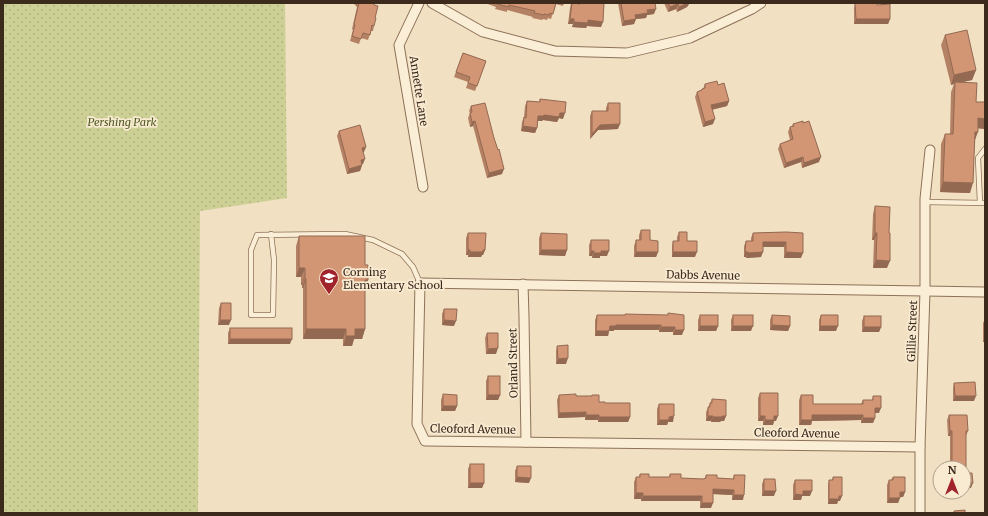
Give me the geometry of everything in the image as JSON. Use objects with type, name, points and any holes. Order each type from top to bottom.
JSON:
[{"type":"street","name":"Annette Lane","points":[[419,3],[399,45],[423,187]]},
{"type":"street","points":[[432,3],[483,32],[555,51],[627,53],[690,38],[752,9],[761,3]]},
{"type":"street","name":"Gillie Street","points":[[920,513],[920,447],[926,291],[925,202],[930,150]]},
{"type":"street","name":"Dabbs Avenue","points":[[420,283],[985,292]]},
{"type":"street","name":"Cleoford Avenue","points":[[420,283],[417,424],[425,441],[920,447]]},
{"type":"street","name":"Orland Street","points":[[523,284],[526,442]]},
{"type":"lane","points":[[925,202],[982,203],[978,158],[985,149]]},
{"type":"lane","name":"Cleoford Avenue","points":[[271,234],[274,260],[273,315],[251,315],[251,250],[258,235],[271,234],[345,234],[373,240],[402,254],[413,267],[420,283]]},
{"type":"green space","name":"Pershing Park","points":[[3,3],[285,3],[287,198],[200,211],[198,513],[3,513]]},
{"type":"building","points":[[359,3],[374,3],[374,5],[378,6],[374,26],[372,25],[370,35],[363,33],[361,39],[352,36]]},
{"type":"building","points":[[497,3],[556,3],[553,14],[550,13],[549,15],[544,15],[534,13],[535,11],[509,5],[509,7]]},
{"type":"building","points":[[572,3],[604,3],[603,22],[588,20],[588,23],[574,22],[574,19],[570,19]]},
{"type":"building","points":[[621,3],[655,3],[656,9],[647,10],[648,13],[635,15],[636,19],[624,21]]},
{"type":"building","points":[[668,3],[688,3],[679,7],[678,4],[670,7]]},
{"type":"building","points":[[855,3],[877,3],[877,5],[890,4],[890,19],[856,19]]},
{"type":"building","points":[[967,30],[976,70],[954,75],[945,35]]},
{"type":"building","points":[[463,53],[486,61],[477,86],[468,83],[470,77],[456,72]]},
{"type":"building","points":[[717,81],[718,85],[724,83],[729,101],[711,105],[715,119],[705,122],[697,92],[705,88],[705,84]]},
{"type":"building","points":[[955,82],[977,83],[976,102],[985,102],[985,119],[978,118],[978,132],[975,132],[973,183],[943,182],[945,134],[953,134]]},
{"type":"building","points":[[540,99],[566,102],[565,113],[560,113],[559,117],[544,115],[538,116],[537,128],[523,126],[524,117],[526,118],[527,101],[540,102]]},
{"type":"building","points":[[485,103],[504,169],[489,173],[475,121],[472,122],[470,113],[472,112],[471,106]]},
{"type":"building","points":[[608,103],[620,103],[620,124],[600,125],[592,134],[592,111],[608,111]]},
{"type":"building","points":[[803,121],[803,123],[809,121],[821,157],[804,163],[803,157],[786,163],[780,144],[793,139],[790,127],[794,126],[793,124]]},
{"type":"building","points":[[360,125],[366,147],[362,148],[365,159],[361,160],[362,165],[349,169],[339,131]]},
{"type":"building","points":[[875,206],[890,207],[890,261],[876,260],[877,233],[875,233]]},
{"type":"building","points":[[641,230],[650,230],[650,240],[658,241],[658,252],[636,252],[636,240],[641,240]]},
{"type":"building","points":[[679,232],[687,232],[687,241],[697,241],[697,252],[673,252],[673,241],[679,241]]},
{"type":"building","points":[[468,233],[486,233],[485,250],[483,250],[483,252],[470,252],[470,250],[468,250]]},
{"type":"building","points":[[541,233],[567,234],[567,250],[541,250]]},
{"type":"building","points":[[753,233],[803,233],[803,253],[786,252],[786,242],[763,242],[763,252],[745,252],[746,241],[753,241]]},
{"type":"building","points":[[299,236],[365,236],[365,265],[368,265],[368,280],[365,280],[365,329],[355,329],[355,336],[346,336],[346,329],[306,329],[306,279],[305,268],[299,268]]},
{"type":"building","points":[[591,240],[609,240],[609,251],[594,253],[594,251],[591,251]]},
{"type":"building","points":[[221,303],[231,303],[231,320],[220,320]]},
{"type":"building","points":[[444,309],[457,309],[456,321],[444,320]]},
{"type":"building","points":[[668,313],[684,315],[684,330],[675,330],[675,327],[661,327],[661,325],[616,325],[610,326],[609,331],[596,331],[597,315],[668,315]]},
{"type":"building","points":[[700,315],[718,315],[718,326],[700,326]]},
{"type":"building","points":[[733,315],[753,315],[753,326],[733,326]]},
{"type":"building","points":[[772,315],[790,316],[790,326],[772,325]]},
{"type":"building","points":[[821,315],[838,315],[838,326],[820,326]]},
{"type":"building","points":[[864,316],[881,316],[881,327],[864,327]]},
{"type":"building","points":[[230,328],[292,328],[292,339],[230,339]]},
{"type":"building","points":[[487,333],[498,333],[498,348],[488,349]]},
{"type":"building","points":[[568,345],[568,358],[558,359],[557,346]]},
{"type":"building","points":[[488,376],[500,376],[500,395],[488,395]]},
{"type":"building","points":[[975,382],[976,396],[955,396],[954,383]]},
{"type":"building","points":[[760,393],[778,393],[778,416],[774,416],[774,420],[765,420],[765,416],[760,416]]},
{"type":"building","points":[[443,394],[457,395],[457,406],[443,406]]},
{"type":"building","points":[[576,394],[576,396],[599,395],[599,402],[605,403],[630,403],[630,417],[599,417],[599,415],[586,415],[586,412],[559,413],[559,395]]},
{"type":"building","points":[[801,395],[813,395],[813,404],[863,404],[863,400],[873,400],[873,396],[881,396],[881,408],[875,408],[875,418],[863,418],[863,415],[812,415],[812,420],[801,420]]},
{"type":"building","points":[[712,399],[726,400],[726,416],[708,416],[708,407],[710,407],[710,403],[712,403]]},
{"type":"building","points":[[659,404],[674,404],[674,416],[669,417],[669,420],[659,420]]},
{"type":"building","points":[[949,415],[967,415],[968,431],[966,431],[966,460],[952,460],[952,431],[950,431]]},
{"type":"building","points":[[470,464],[484,464],[484,483],[470,483]]},
{"type":"building","points":[[517,466],[531,466],[531,478],[517,477]]},
{"type":"building","points":[[640,474],[649,474],[649,477],[670,477],[670,474],[681,474],[681,478],[703,479],[706,478],[706,475],[717,475],[717,478],[734,479],[734,475],[745,475],[744,495],[734,495],[734,490],[713,489],[713,503],[702,503],[702,496],[643,496],[643,493],[636,493],[636,477],[640,477]]},
{"type":"building","points":[[833,477],[842,477],[842,496],[839,496],[839,499],[829,499],[829,480],[833,480]]},
{"type":"building","points":[[893,477],[905,477],[905,492],[900,492],[900,498],[889,498],[889,480],[893,480]]},
{"type":"building","points":[[764,479],[775,479],[776,491],[764,491]]},
{"type":"building","points":[[795,480],[812,480],[812,491],[803,491],[803,495],[795,494]]},
{"type":"building","points":[[965,510],[965,513],[954,513],[954,511]]},
{"type":"place","name":"Corning Elementary School","points":[[329,295]]}]
